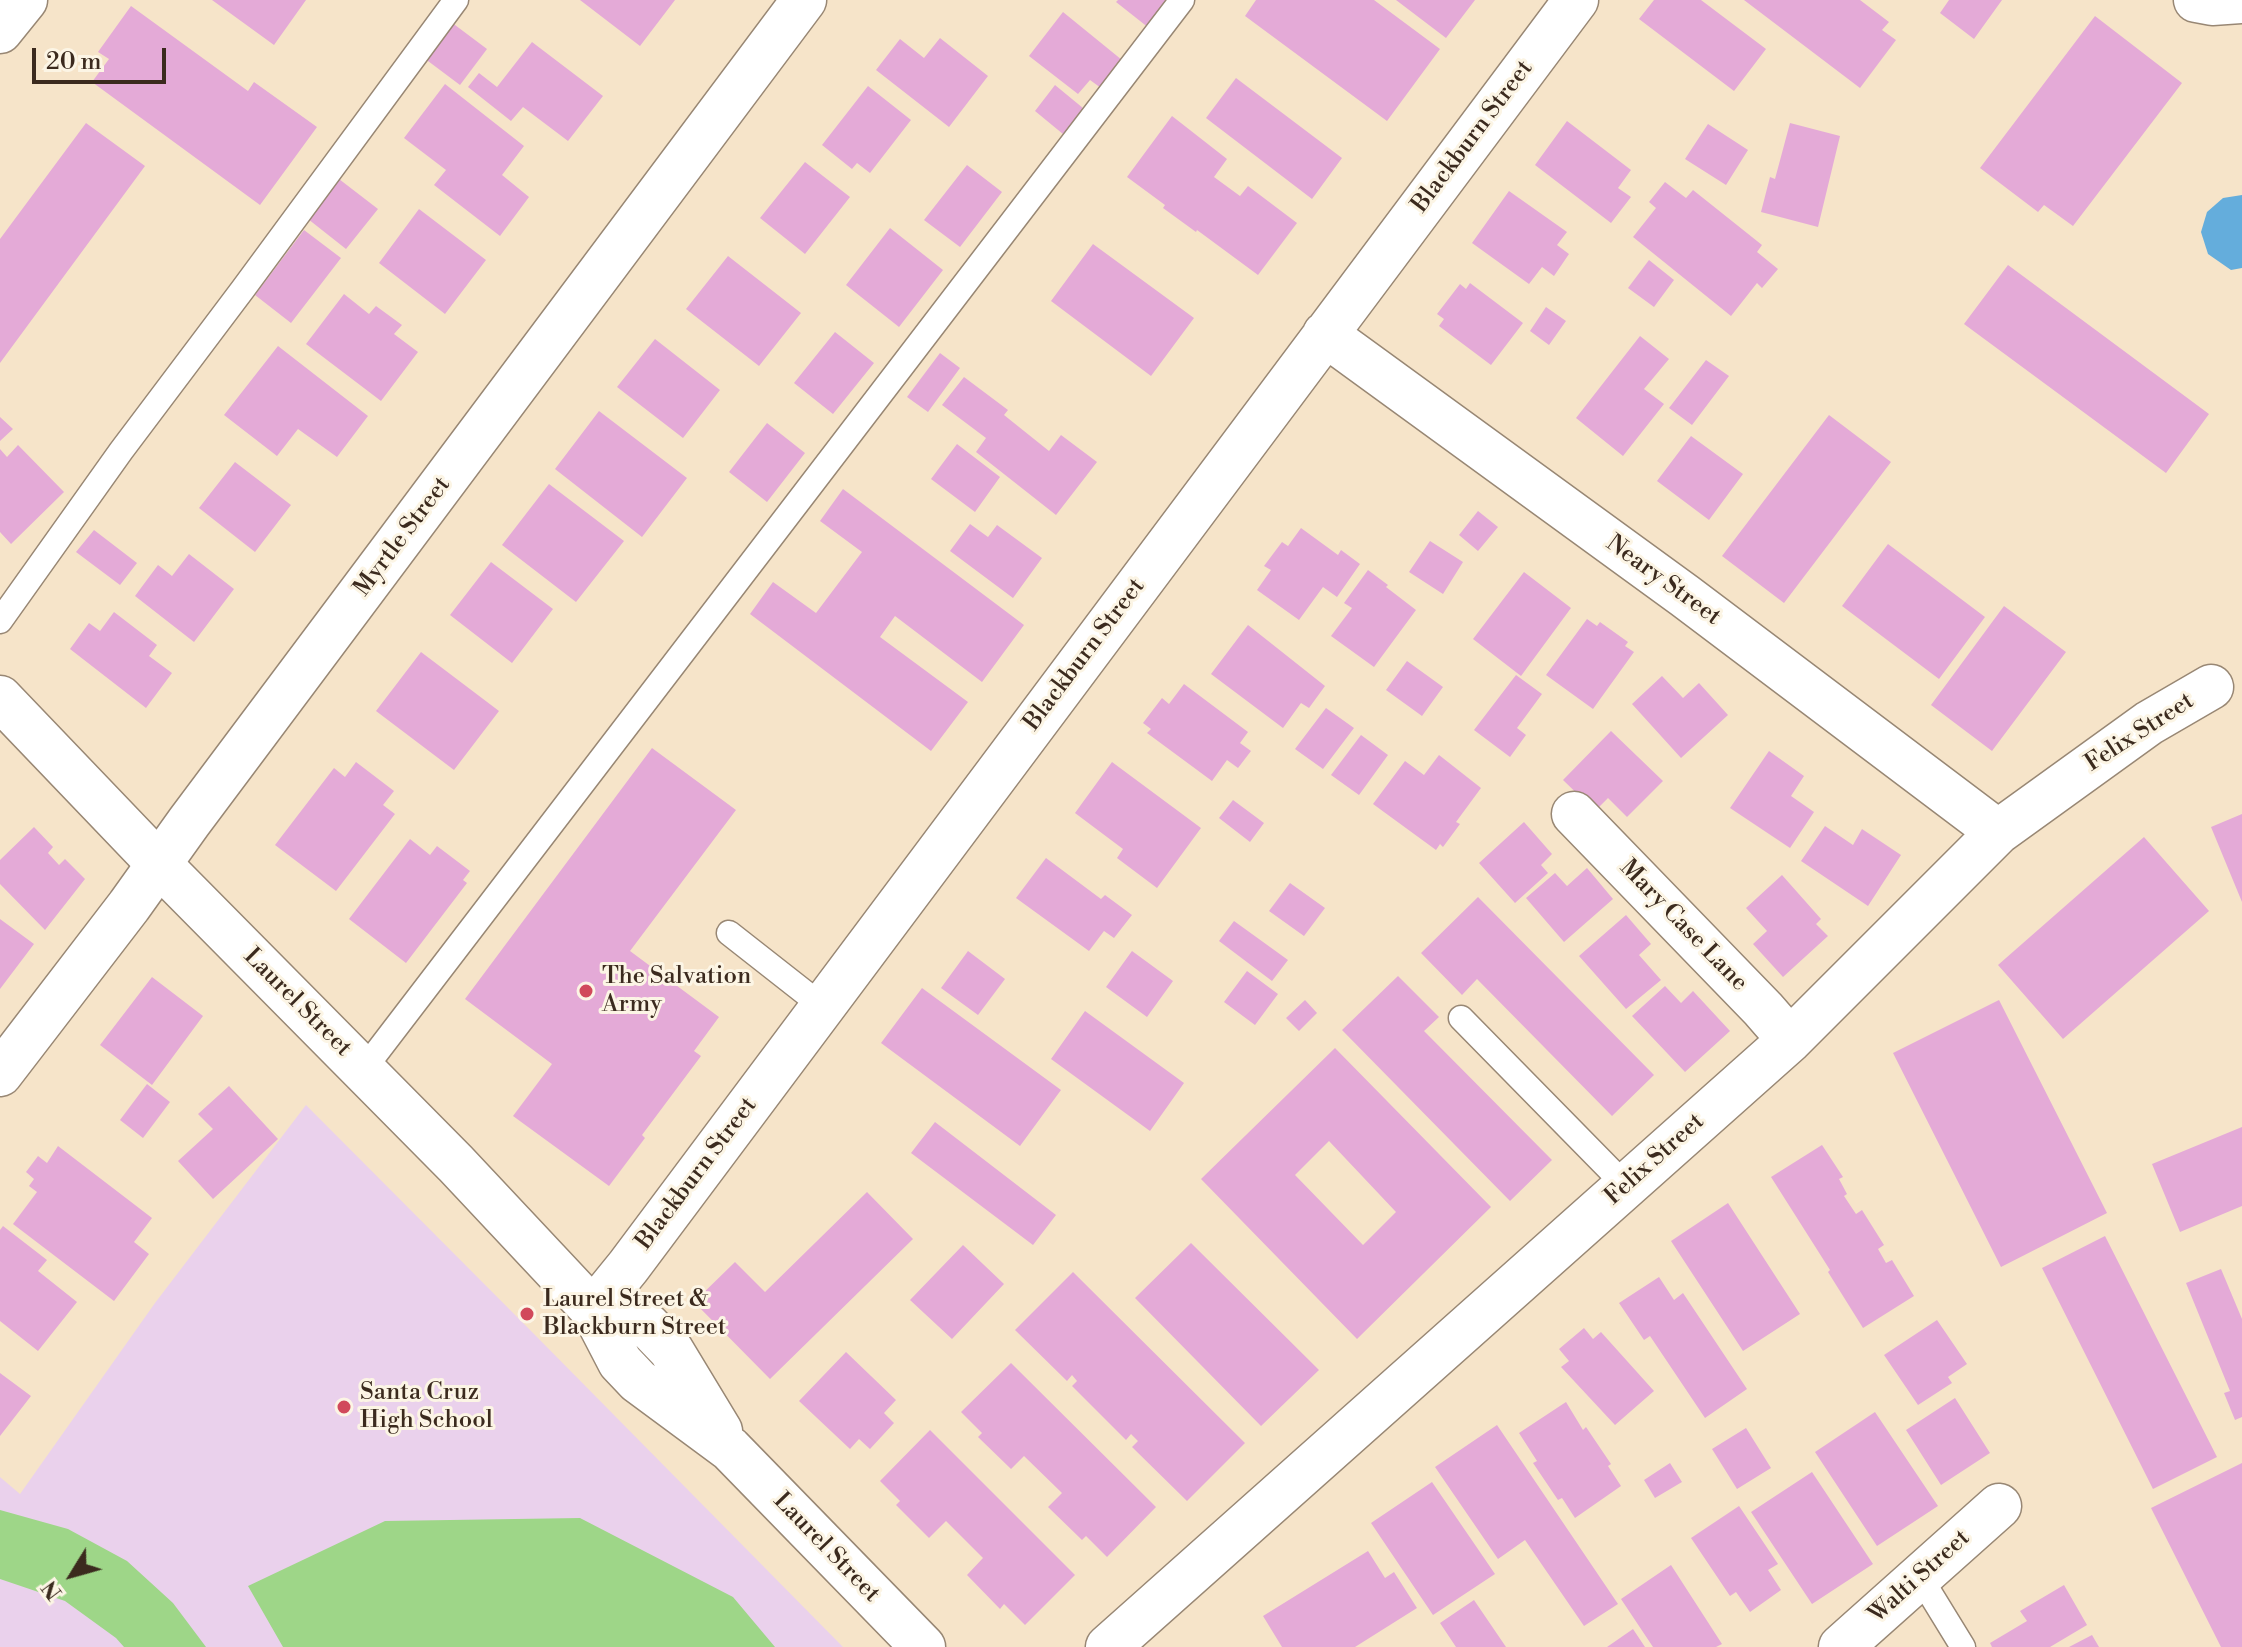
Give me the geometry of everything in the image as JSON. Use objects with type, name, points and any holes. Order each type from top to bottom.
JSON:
[{"type":"street","name":"Myrtle Street","points":[[0,1074],[129,906],[158,863],[804,0]]},
{"type":"street","name":"Blackburn Street","points":[[593,1310],[1576,0]]},
{"type":"street","points":[[2196,0],[2212,3],[2242,1]]},
{"type":"street","name":"Neary Street","points":[[1325,334],[1685,596],[1998,832]]},
{"type":"street","name":"Felix Street","points":[[1108,1647],[1790,1040],[1998,832],[2149,723],[2211,687]]},
{"type":"street","name":"Laurel Street","points":[[0,698],[158,863],[364,1069],[593,1310],[620,1362],[638,1381],[730,1449],[923,1647]]},
{"type":"street","name":"Mary Case Lane","points":[[1574,814],[1790,1040]]},
{"type":"street","name":"Walti Street","points":[[1841,1647],[1999,1506]]},
{"type":"lane","points":[[0,621],[121,451],[456,0]]},
{"type":"lane","points":[[364,1069],[1182,0]]},
{"type":"lane","points":[[729,933],[822,1006]]},
{"type":"lane","points":[[1461,1018],[1626,1186]]},
{"type":"lane","points":[[1920,1577],[1963,1647]]},
{"type":"shaded area","name":"Santa Cruz High School","points":[[306,1105],[843,1647],[0,1647],[0,1477],[20,1494],[155,1303]]},
{"type":"green space","points":[[0,1510],[68,1529],[127,1561],[173,1603],[206,1647],[124,1647],[65,1601],[0,1579]]},
{"type":"green space","points":[[580,1518],[733,1597],[775,1647],[283,1647],[248,1586],[385,1521]]},
{"type":"water","points":[[2242,195],[2242,268],[2231,270],[2208,254],[2201,232],[2207,212],[2223,198]]},
{"type":"building","points":[[212,0],[306,0],[274,45]]},
{"type":"building","points":[[580,0],[675,0],[640,46]]},
{"type":"building","points":[[1173,0],[1154,32],[1116,2]]},
{"type":"building","points":[[1256,0],[1374,0],[1440,49],[1387,121],[1245,16]]},
{"type":"building","points":[[1396,0],[1475,0],[1446,38]]},
{"type":"building","points":[[1654,0],[1701,0],[1766,49],[1734,91],[1639,19]]},
{"type":"building","points":[[1744,0],[1860,0],[1889,22],[1882,30],[1896,40],[1860,88]]},
{"type":"building","points":[[1949,0],[2002,0],[1974,39],[1940,13]]},
{"type":"building","points":[[131,6],[248,91],[254,82],[317,127],[260,205],[92,82],[109,59],[98,52]]},
{"type":"building","points":[[1063,12],[1122,60],[1101,88],[1090,80],[1078,94],[1029,56]]},
{"type":"building","points":[[2095,16],[2182,83],[2073,226],[2044,205],[2038,212],[1980,168]]},
{"type":"building","points":[[451,22],[487,49],[460,85],[424,58]]},
{"type":"building","points":[[940,38],[988,76],[949,127],[876,70],[900,39],[924,58]]},
{"type":"building","points":[[532,42],[603,96],[568,141],[523,107],[511,121],[468,87],[479,73],[497,87]]},
{"type":"building","points":[[1236,78],[1342,158],[1312,199],[1206,118]]},
{"type":"building","points":[[445,84],[524,146],[502,175],[529,197],[500,236],[434,185],[446,170],[404,138]]},
{"type":"building","points":[[1055,85],[1089,113],[1069,139],[1035,111]]},
{"type":"building","points":[[868,86],[911,120],[870,173],[857,163],[852,169],[822,145]]},
{"type":"building","points":[[1172,116],[1227,159],[1214,177],[1240,196],[1248,186],[1297,223],[1258,275],[1163,208],[1165,205],[1127,177]]},
{"type":"building","points":[[1567,121],[1631,170],[1618,188],[1631,197],[1611,223],[1535,165]]},
{"type":"building","points":[[86,123],[145,166],[0,363],[0,239]]},
{"type":"building","points":[[1790,123],[1840,136],[1818,227],[1761,212],[1770,177],[1775,179]]},
{"type":"building","points":[[1708,124],[1748,150],[1726,185],[1685,159]]},
{"type":"building","points":[[805,162],[850,197],[805,254],[760,218]]},
{"type":"building","points":[[967,165],[1002,192],[960,247],[924,220]]},
{"type":"building","points":[[339,179],[378,209],[346,249],[308,219]]},
{"type":"building","points":[[1665,182],[1686,198],[1693,190],[1762,245],[1757,252],[1778,269],[1762,288],[1757,283],[1731,316],[1633,237],[1656,208],[1649,202]]},
{"type":"building","points":[[1509,191],[1567,232],[1557,245],[1569,254],[1554,276],[1542,267],[1529,284],[1472,243]]},
{"type":"building","points":[[419,209],[486,260],[445,314],[379,263]]},
{"type":"building","points":[[890,228],[943,270],[899,327],[846,285]]},
{"type":"building","points":[[304,230],[341,258],[291,323],[255,295]]},
{"type":"building","points":[[1093,244],[1194,318],[1151,376],[1051,301]]},
{"type":"building","points":[[728,256],[801,313],[759,366],[686,309]]},
{"type":"building","points":[[1649,260],[1674,280],[1654,307],[1628,288]]},
{"type":"building","points":[[2008,265],[2209,414],[2166,473],[1964,324]]},
{"type":"building","points":[[1470,283],[1523,323],[1491,365],[1439,326],[1444,319],[1437,314],[1460,284],[1466,289]]},
{"type":"building","points":[[344,294],[369,314],[376,306],[402,325],[394,334],[418,352],[381,401],[306,344]]},
{"type":"building","points":[[1546,307],[1566,321],[1549,345],[1530,331]]},
{"type":"building","points":[[835,332],[874,363],[833,414],[794,383]]},
{"type":"building","points":[[1640,336],[1669,359],[1644,389],[1664,404],[1623,456],[1576,418]]},
{"type":"building","points":[[655,339],[720,390],[683,438],[617,387]]},
{"type":"building","points":[[278,346],[368,416],[337,457],[298,429],[277,456],[224,415]]},
{"type":"building","points":[[940,353],[960,368],[928,412],[907,397]]},
{"type":"building","points":[[1706,360],[1729,376],[1692,425],[1669,408]]},
{"type":"building","points":[[964,377],[1008,410],[1004,415],[1049,451],[1061,435],[1097,462],[1056,515],[976,452],[986,438],[942,405]]},
{"type":"building","points":[[599,411],[687,478],[642,537],[555,469]]},
{"type":"building","points":[[1829,415],[1891,462],[1784,603],[1722,556]]},
{"type":"building","points":[[0,417],[13,429],[0,441]]},
{"type":"building","points":[[767,423],[805,453],[767,502],[729,472]]},
{"type":"building","points":[[1691,436],[1743,474],[1709,520],[1657,481]]},
{"type":"building","points":[[957,444],[1000,477],[975,512],[931,479]]},
{"type":"building","points":[[18,445],[64,492],[11,544],[0,532],[0,449],[7,457]]},
{"type":"building","points":[[235,462],[291,505],[255,552],[199,508]]},
{"type":"building","points":[[549,484],[624,541],[576,602],[502,545]]},
{"type":"building","points":[[843,489],[1024,625],[982,682],[895,616],[880,637],[968,702],[931,751],[750,614],[773,582],[816,613],[862,552],[820,521]]},
{"type":"building","points":[[1478,511],[1498,527],[1478,551],[1459,535]]},
{"type":"building","points":[[970,524],[988,537],[997,525],[1042,558],[1013,598],[950,551]]},
{"type":"building","points":[[1301,528],[1338,555],[1341,550],[1360,564],[1337,597],[1323,587],[1299,620],[1257,590],[1271,570],[1264,566],[1282,542],[1288,546]]},
{"type":"building","points":[[94,530],[137,563],[120,585],[76,552]]},
{"type":"building","points":[[1430,541],[1463,562],[1443,594],[1409,572]]},
{"type":"building","points":[[1888,544],[1985,617],[1939,679],[1842,606]]},
{"type":"building","points":[[189,554],[234,589],[194,642],[135,596],[158,565],[172,576]]},
{"type":"building","points":[[491,562],[553,609],[512,663],[450,615]]},
{"type":"building","points":[[1368,570],[1416,610],[1374,667],[1331,636],[1352,608],[1344,603]]},
{"type":"building","points":[[1524,572],[1571,608],[1521,676],[1473,639]]},
{"type":"building","points":[[2004,606],[2066,652],[1992,751],[1931,705]]},
{"type":"building","points":[[114,612],[157,645],[149,656],[172,673],[146,708],[70,649],[89,623],[100,631]]},
{"type":"building","points":[[1587,619],[1597,626],[1600,622],[1628,642],[1625,646],[1634,652],[1593,709],[1546,675]]},
{"type":"building","points":[[1248,625],[1325,686],[1309,708],[1301,703],[1283,728],[1211,674]]},
{"type":"building","points":[[421,652],[499,711],[454,770],[376,711]]},
{"type":"building","points":[[1407,661],[1443,687],[1422,716],[1386,690]]},
{"type":"building","points":[[1516,675],[1542,694],[1517,728],[1526,735],[1510,757],[1474,730]]},
{"type":"building","points":[[1662,676],[1683,698],[1699,683],[1728,715],[1681,758],[1632,704]]},
{"type":"building","points":[[1184,684],[1248,732],[1240,743],[1251,751],[1238,768],[1227,760],[1212,781],[1147,733],[1151,729],[1143,723],[1162,698],[1169,704]]},
{"type":"building","points":[[1326,708],[1354,728],[1323,769],[1295,749]]},
{"type":"building","points":[[1611,731],[1663,781],[1627,817],[1608,798],[1595,811],[1563,780]]},
{"type":"building","points":[[1361,735],[1388,755],[1359,795],[1331,775]]},
{"type":"building","points":[[652,748],[736,810],[630,951],[719,1017],[694,1051],[701,1056],[642,1135],[645,1138],[609,1186],[513,1116],[552,1064],[465,999]]},
{"type":"building","points":[[1769,751],[1804,776],[1791,796],[1814,812],[1790,848],[1730,808]]},
{"type":"building","points":[[1439,755],[1481,788],[1456,822],[1460,824],[1443,847],[1440,844],[1436,850],[1373,804],[1405,761],[1424,775]]},
{"type":"building","points":[[356,762],[394,791],[383,805],[395,814],[336,891],[275,845],[334,768],[345,777]]},
{"type":"building","points":[[1112,762],[1201,828],[1157,888],[1117,858],[1123,849],[1075,813]]},
{"type":"building","points":[[1233,800],[1264,823],[1250,842],[1219,818]]},
{"type":"building","points":[[2242,814],[2242,902],[2211,827]]},
{"type":"building","points":[[1524,822],[1552,854],[1541,865],[1548,873],[1515,903],[1479,863]]},
{"type":"building","points":[[1825,826],[1853,845],[1862,829],[1901,855],[1868,906],[1801,861]]},
{"type":"building","points":[[34,827],[53,847],[48,853],[59,865],[65,859],[85,879],[45,930],[0,884],[0,860]]},
{"type":"building","points":[[2144,837],[2209,911],[2063,1039],[1998,965]]},
{"type":"building","points":[[410,839],[430,855],[437,846],[470,871],[463,880],[467,883],[406,963],[349,919]]},
{"type":"building","points":[[1046,858],[1101,899],[1105,895],[1132,915],[1114,938],[1104,931],[1089,951],[1016,898]]},
{"type":"building","points":[[1587,868],[1613,899],[1564,942],[1526,898],[1555,873],[1567,886]]},
{"type":"building","points":[[1782,875],[1821,919],[1816,924],[1828,936],[1783,977],[1753,944],[1767,931],[1746,908]]},
{"type":"building","points":[[1290,883],[1325,908],[1304,936],[1269,911]]},
{"type":"building","points":[[1478,897],[1654,1075],[1612,1116],[1477,979],[1462,995],[1421,953]]},
{"type":"building","points":[[1626,915],[1651,944],[1639,955],[1661,980],[1626,1009],[1579,956]]},
{"type":"building","points":[[0,919],[34,944],[0,989]]},
{"type":"building","points":[[1234,921],[1288,960],[1272,981],[1219,941]]},
{"type":"building","points":[[968,951],[1005,979],[978,1015],[941,988]]},
{"type":"building","points":[[1132,951],[1173,981],[1147,1017],[1106,987]]},
{"type":"building","points":[[1247,971],[1278,994],[1255,1025],[1224,1002]]},
{"type":"building","points":[[1398,976],[1439,1017],[1424,1031],[1552,1160],[1510,1201],[1342,1030]]},
{"type":"building","points":[[152,977],[203,1016],[152,1085],[100,1045]]},
{"type":"building","points":[[1665,986],[1681,1003],[1693,991],[1730,1031],[1685,1072],[1632,1016]]},
{"type":"building","points":[[922,988],[1061,1090],[1020,1146],[881,1043]]},
{"type":"building","points":[[1305,1000],[1317,1013],[1299,1031],[1286,1018]]},
{"type":"building","points":[[1999,1000],[2107,1213],[2001,1267],[1893,1053]]},
{"type":"building","points":[[1085,1011],[1184,1083],[1150,1131],[1051,1059]]},
{"type":"building","points":[[1335,1048],[1491,1207],[1357,1339],[1201,1179]],"holes":[[[1329,1141],[1396,1212],[1363,1245],[1295,1175]]]},
{"type":"building","points":[[147,1084],[170,1102],[143,1138],[120,1120]]},
{"type":"building","points":[[229,1086],[278,1139],[213,1199],[178,1161],[213,1129],[198,1114]]},
{"type":"building","points":[[935,1122],[1056,1215],[1033,1245],[911,1153]]},
{"type":"building","points":[[2242,1127],[2242,1206],[2180,1232],[2152,1164]]},
{"type":"building","points":[[1822,1145],[1843,1177],[1839,1179],[1847,1194],[1844,1196],[1856,1214],[1862,1210],[1884,1245],[1878,1249],[1886,1263],[1892,1260],[1914,1296],[1863,1328],[1771,1177]]},
{"type":"building","points":[[58,1146],[152,1218],[134,1242],[149,1254],[114,1301],[13,1224],[37,1192],[29,1186],[34,1179],[26,1172],[38,1156],[47,1163]]},
{"type":"building","points":[[867,1192],[913,1239],[770,1379],[694,1302],[735,1262],[765,1292]]},
{"type":"building","points":[[1728,1203],[1800,1314],[1743,1351],[1671,1241]]},
{"type":"building","points":[[3,1226],[47,1260],[38,1271],[77,1302],[38,1351],[0,1321],[0,1230]]},
{"type":"building","points":[[2105,1236],[2217,1457],[2153,1489],[2042,1268]]},
{"type":"building","points":[[1191,1243],[1319,1370],[1261,1426],[1135,1298]]},
{"type":"building","points":[[963,1245],[1004,1284],[952,1339],[910,1300]]},
{"type":"building","points":[[2221,1269],[2242,1319],[2242,1417],[2235,1420],[2224,1393],[2230,1391],[2186,1283]]},
{"type":"building","points":[[1073,1272],[1245,1443],[1187,1501],[1132,1447],[1138,1441],[1131,1434],[1126,1440],[1072,1386],[1077,1381],[1072,1375],[1067,1381],[1015,1330]]},
{"type":"building","points":[[1659,1277],[1674,1300],[1683,1293],[1747,1389],[1705,1418],[1650,1336],[1644,1340],[1619,1303]]},
{"type":"building","points":[[1937,1320],[1967,1364],[1948,1377],[1952,1383],[1918,1405],[1884,1355]]},
{"type":"building","points":[[1584,1328],[1593,1339],[1601,1332],[1654,1391],[1615,1425],[1561,1367],[1569,1361],[1559,1349]]},
{"type":"building","points":[[846,1352],[896,1400],[884,1413],[894,1423],[870,1449],[859,1439],[850,1449],[799,1401]]},
{"type":"building","points":[[1011,1363],[1156,1507],[1107,1557],[1086,1536],[1082,1540],[1048,1507],[1062,1493],[1024,1456],[1011,1469],[978,1437],[982,1433],[961,1412]]},
{"type":"building","points":[[0,1373],[31,1396],[0,1436]]},
{"type":"building","points":[[1955,1398],[1990,1453],[1941,1485],[1906,1430]]},
{"type":"building","points":[[1566,1402],[1583,1430],[1586,1427],[1611,1464],[1608,1466],[1621,1486],[1575,1518],[1562,1498],[1558,1500],[1533,1463],[1537,1461],[1519,1433]]},
{"type":"building","points":[[1875,1412],[1938,1506],[1877,1546],[1815,1452]]},
{"type":"building","points":[[1497,1425],[1618,1604],[1584,1626],[1525,1540],[1498,1559],[1435,1467]]},
{"type":"building","points":[[1746,1428],[1771,1468],[1737,1489],[1712,1449]]},
{"type":"building","points":[[930,1430],[1075,1575],[1025,1625],[1004,1604],[1000,1609],[967,1575],[983,1558],[946,1521],[929,1538],[896,1505],[900,1501],[880,1481]]},
{"type":"building","points":[[1670,1463],[1682,1482],[1655,1498],[1644,1480]]},
{"type":"building","points":[[2242,1463],[2242,1647],[2221,1647],[2151,1508]]},
{"type":"building","points":[[1812,1472],[1873,1564],[1812,1604],[1751,1512]]},
{"type":"building","points":[[1432,1482],[1495,1574],[1433,1615],[1371,1523]]},
{"type":"building","points":[[1739,1506],[1778,1564],[1768,1570],[1781,1590],[1750,1612],[1736,1592],[1730,1596],[1691,1538]]},
{"type":"building","points":[[1368,1551],[1385,1578],[1394,1572],[1417,1608],[1355,1647],[1282,1647],[1263,1616]]},
{"type":"building","points":[[1671,1565],[1722,1644],[1716,1647],[1653,1647],[1621,1599]]},
{"type":"building","points":[[2064,1585],[2087,1625],[2050,1647],[1992,1647],[1990,1643],[2027,1621],[2020,1611]]},
{"type":"building","points":[[1474,1600],[1506,1647],[1456,1647],[1440,1623]]},
{"type":"building","points":[[1633,1629],[1645,1647],[1607,1647]]},
{"type":"building","points":[[2092,1635],[2099,1647],[2069,1647]]},
{"type":"place","name":"The Salvation Army","points":[[586,991]]},
{"type":"place","name":"Laurel Street & Blackburn Street","points":[[527,1314]]},
{"type":"place","name":"Santa Cruz High School","points":[[344,1407]]}]
